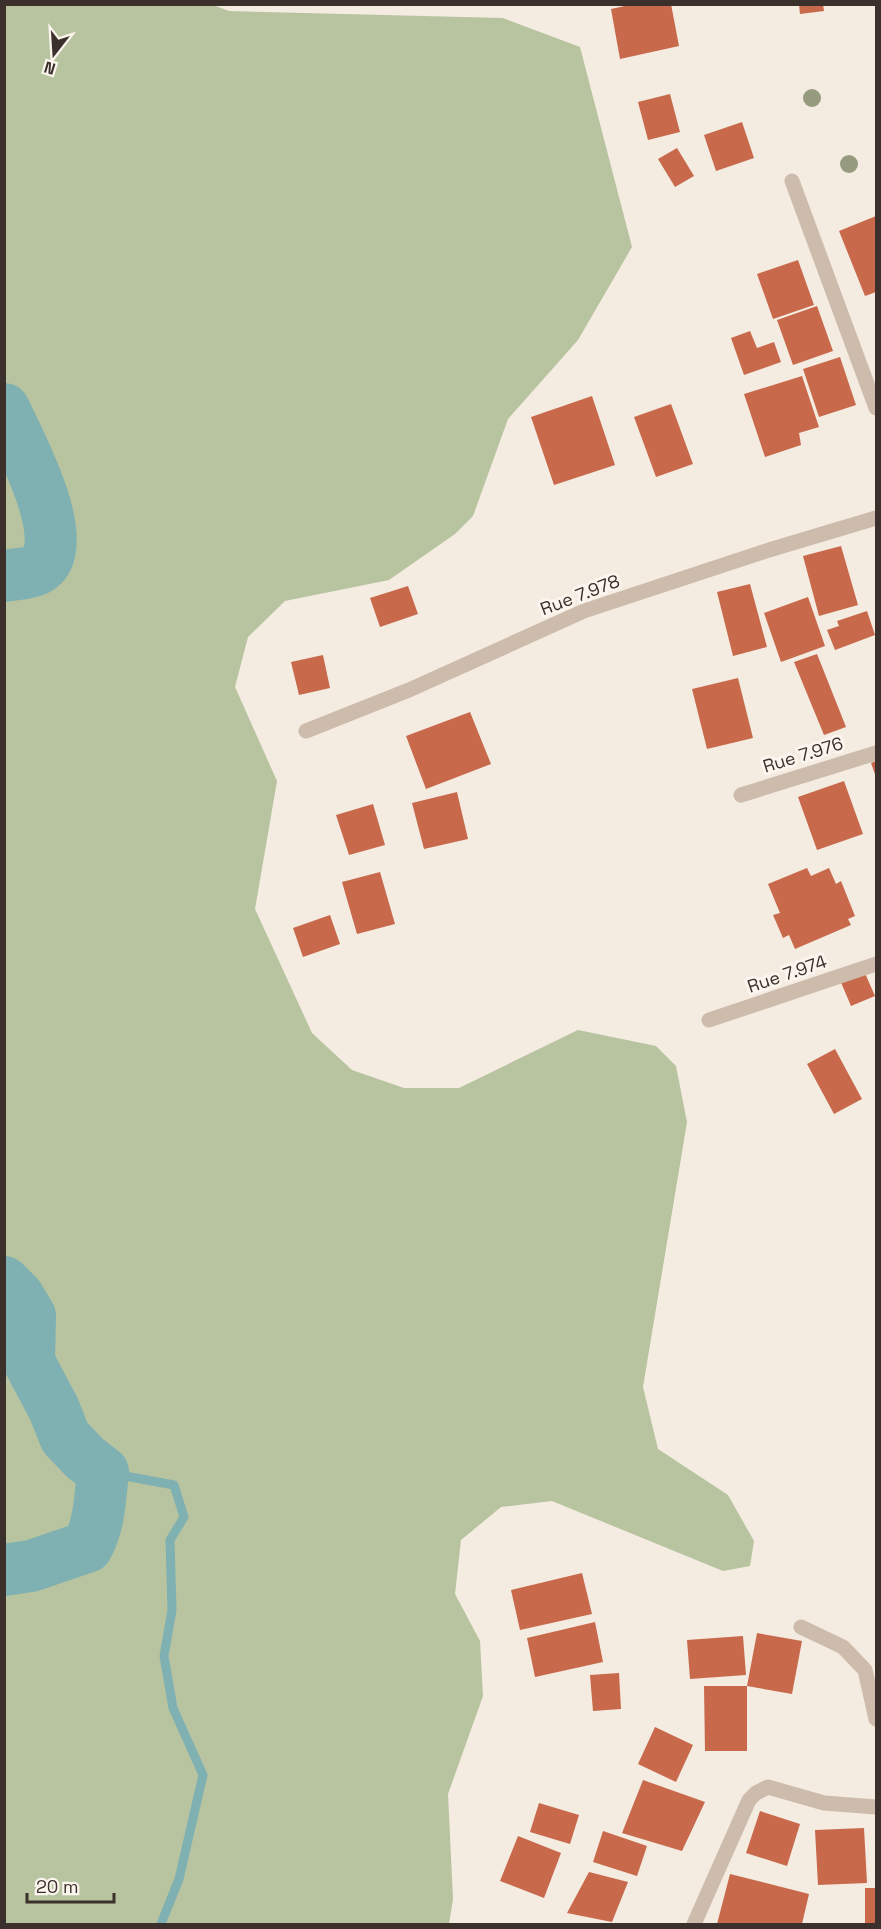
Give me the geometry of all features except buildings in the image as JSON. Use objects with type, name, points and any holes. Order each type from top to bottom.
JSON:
[{"type":"street","points":[[792,181],[876,408]]},
{"type":"street","name":"Rue 7.978","points":[[306,731],[409,690],[584,611],[769,550],[876,518]]},
{"type":"street","name":"Rue 7.976","points":[[741,795],[876,753]]},
{"type":"street","name":"Rue 7.974","points":[[709,1020],[876,964]]},
{"type":"street","points":[[801,1627],[843,1647],[865,1670],[876,1719]]},
{"type":"street","points":[[694,1924],[749,1800],[756,1793],[768,1787],[824,1803],[876,1807]]},
{"type":"green space","points":[[5,5],[213,5],[229,11],[503,18],[580,47],[632,247],[578,340],[508,419],[473,516],[455,534],[389,580],[285,601],[248,637],[235,687],[277,781],[255,909],[312,1033],[352,1070],[404,1088],[459,1088],[578,1030],[656,1046],[676,1066],[687,1122],[643,1387],[658,1449],[728,1495],[754,1541],[750,1566],[723,1571],[552,1501],[501,1507],[461,1540],[455,1594],[480,1641],[483,1696],[448,1794],[453,1899],[449,1924],[5,1924]]},
{"type":"waterway","points":[[4,409],[41,493],[48,517],[51,540],[47,558],[36,570],[4,576]]},
{"type":"waterway","points":[[4,1282],[18,1296],[30,1316],[29,1362],[54,1409],[65,1437],[85,1458],[103,1472],[97,1520],[87,1547],[31,1566],[4,1570]]},
{"type":"waterway","points":[[103,1472],[174,1485],[184,1517],[170,1540],[172,1610],[164,1656],[173,1708],[203,1775],[179,1879],[161,1924]]}]
